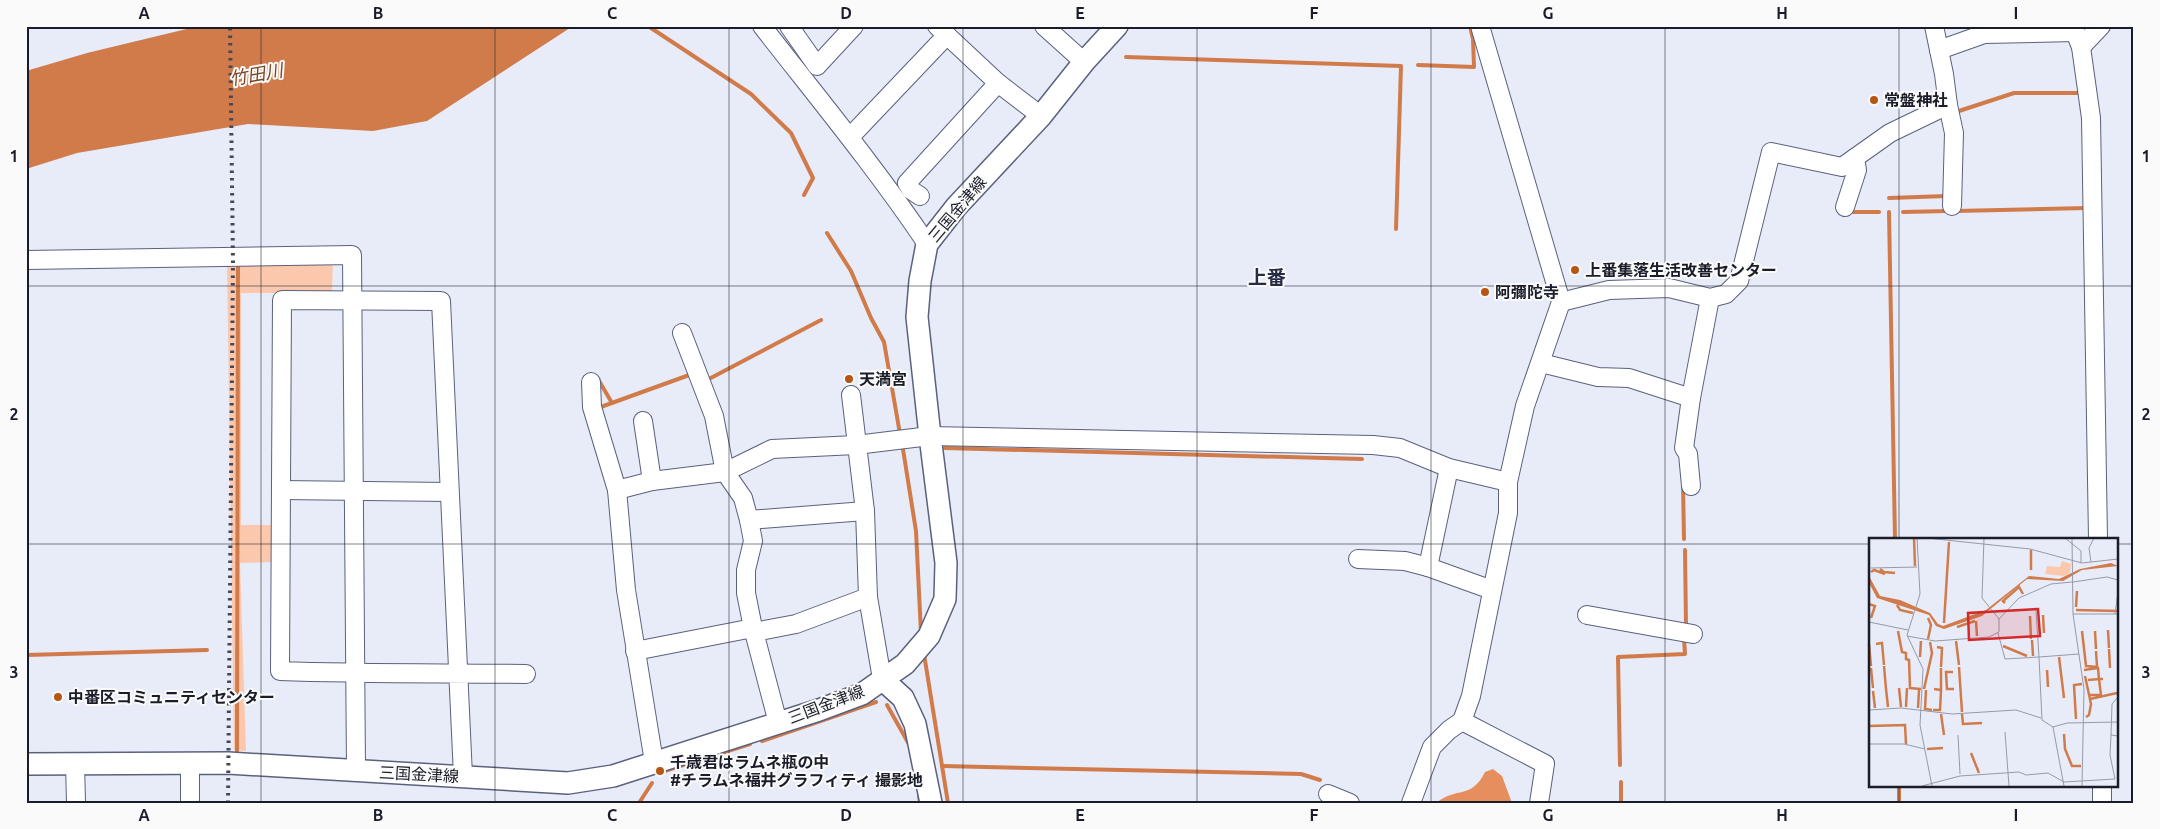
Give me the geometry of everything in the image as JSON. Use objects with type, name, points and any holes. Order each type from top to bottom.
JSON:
[{"type":"main road","name":"三国金津線","points":[[26,764],[190,763],[356,770],[568,783],[613,776],[819,710],[862,694],[905,664],[929,636],[945,598],[946,563],[943,530],[930,436],[918,317],[920,281],[927,244],[956,207],[1041,116],[1115,27]]},
{"type":"main road","points":[[882,679],[903,698],[915,724],[931,803]]},
{"type":"street","points":[[762,26],[895,196],[927,244]]},
{"type":"street","points":[[789,26],[817,66],[854,26]]},
{"type":"street","points":[[1044,26],[1084,62]]},
{"type":"street","points":[[1411,803],[1432,747],[1449,730],[1462,721],[1471,696],[1508,513],[1508,482],[1525,406],[1561,302],[1480,26]]},
{"type":"street","points":[[1934,26],[1954,133],[1952,206]]},
{"type":"street","points":[[1938,50],[1984,34],[2077,35],[2101,26]]},
{"type":"street","points":[[850,137],[942,30],[998,83],[1041,116]]},
{"type":"street","points":[[2077,35],[2091,118],[2098,538]]},
{"type":"street","points":[[920,196],[911,190],[907,183],[998,83]]},
{"type":"street","points":[[1561,302],[1608,290],[1669,288],[1710,298],[1726,294],[1740,281],[1771,152],[1842,168],[1890,133],[1948,105]]},
{"type":"street","points":[[1845,207],[1857,170],[1855,158]]},
{"type":"street","points":[[26,260],[352,255],[356,770]]},
{"type":"street","points":[[1691,486],[1688,454],[1684,448],[1691,398],[1710,298]]},
{"type":"street","points":[[463,776],[459,674],[449,492],[441,301],[282,300],[280,672],[355,674],[459,674],[526,674]]},
{"type":"street","points":[[682,333],[714,416],[725,472],[743,498],[749,520],[753,541],[746,570],[746,593],[753,630],[778,723]]},
{"type":"street","points":[[1541,363],[1598,377],[1629,378],[1691,398]]},
{"type":"street","points":[[591,382],[592,407],[617,490],[626,590],[654,762]]},
{"type":"street","points":[[851,394],[865,511],[868,597],[882,679]]},
{"type":"street","points":[[643,421],[652,481]]},
{"type":"street","points":[[617,490],[652,481],[725,472],[772,449],[856,445],[930,436],[1373,445],[1400,448],[1449,468],[1508,482]]},
{"type":"street","points":[[1428,567],[1449,468]]},
{"type":"street","points":[[281,490],[449,492]]},
{"type":"street","points":[[749,520],[865,511]]},
{"type":"street","points":[[1358,559],[1404,561],[1428,567],[1492,590]]},
{"type":"street","points":[[635,651],[796,624],[868,597]]},
{"type":"street","points":[[1587,615],[1693,634]]},
{"type":"street","points":[[1462,721],[1545,764],[1539,803]]},
{"type":"street","points":[[76,763],[76,803]]},
{"type":"street","points":[[190,763],[190,803]]},
{"type":"street","points":[[2102,786],[2102,803]]},
{"type":"street","points":[[1328,794],[1350,803]]},
{"type":"shaded area","points":[[333,258],[332,293],[241,293],[241,525],[273,525],[273,562],[240,563],[246,751],[234,750],[227,261]]},
{"type":"shaded area","points":[[1493,769],[1502,776],[1512,803],[1436,803],[1451,795],[1469,790],[1480,781],[1485,772]]},
{"type":"water","name":"竹田川","points":[[199,26],[573,26],[427,121],[373,131],[248,124],[77,153],[26,169],[26,71],[87,53]]},
{"type":"waterway","points":[[648,26],[751,94],[791,133],[813,178],[804,195]]},
{"type":"waterway","points":[[1418,65],[1474,67],[1473,39],[1470,26]]},
{"type":"waterway","points":[[1126,57],[1401,66],[1396,229]]},
{"type":"waterway","points":[[1956,114],[1959,111],[2014,93],[2077,93]]},
{"type":"waterway","points":[[1889,198],[1947,196]]},
{"type":"waterway","points":[[1956,211],[2087,208]]},
{"type":"waterway","points":[[1903,212],[1949,211]]},
{"type":"waterway","points":[[1851,212],[1879,212]]},
{"type":"waterway","points":[[1889,212],[1895,538]]},
{"type":"waterway","points":[[827,233],[851,271],[871,318],[884,342],[900,434]]},
{"type":"waterway","points":[[237,752],[238,262]]},
{"type":"waterway","points":[[707,380],[821,320]]},
{"type":"waterway","points":[[598,408],[692,374]]},
{"type":"waterway","points":[[598,379],[612,403]]},
{"type":"waterway","points":[[902,443],[916,531],[921,633]]},
{"type":"waterway","points":[[945,448],[1362,459]]},
{"type":"waterway","points":[[1683,483],[1684,539]]},
{"type":"waterway","points":[[1685,550],[1686,626]]},
{"type":"waterway","points":[[1620,765],[1618,657],[1685,654],[1684,639]]},
{"type":"waterway","points":[[26,655],[207,650]]},
{"type":"waterway","points":[[924,654],[948,803]]},
{"type":"waterway","points":[[762,741],[876,702]]},
{"type":"waterway","points":[[887,705],[910,746]]},
{"type":"waterway","points":[[658,773],[750,744]]},
{"type":"waterway","points":[[942,766],[1301,774],[1320,780]]},
{"type":"waterway","points":[[1621,782],[1621,803]]},
{"type":"waterway","points":[[639,803],[652,783]]},
{"type":"waterway","points":[[1899,786],[1899,803]]},
{"type":"waterway","points":[[919,795],[920,803]]},
{"type":"railway","points":[[228,803],[233,262],[230,26]]},
{"type":"place","name":"常盤神社","points":[[1874,100]]},
{"type":"place","name":"上番集落生活改善センター","points":[[1575,270]]},
{"type":"place","name":"阿彌陀寺","points":[[1485,292]]},
{"type":"place","name":"天満宮","points":[[849,379]]},
{"type":"place","name":"中番区コミュニティセンター","points":[[58,697]]},
{"type":"place","name":"千歳君はラムネ瓶の中 #チラムネ福井グラフィティ 撮影地","points":[[660,771]]},
{"type":"district","name":"上番","points":[[1267,277]]}]
